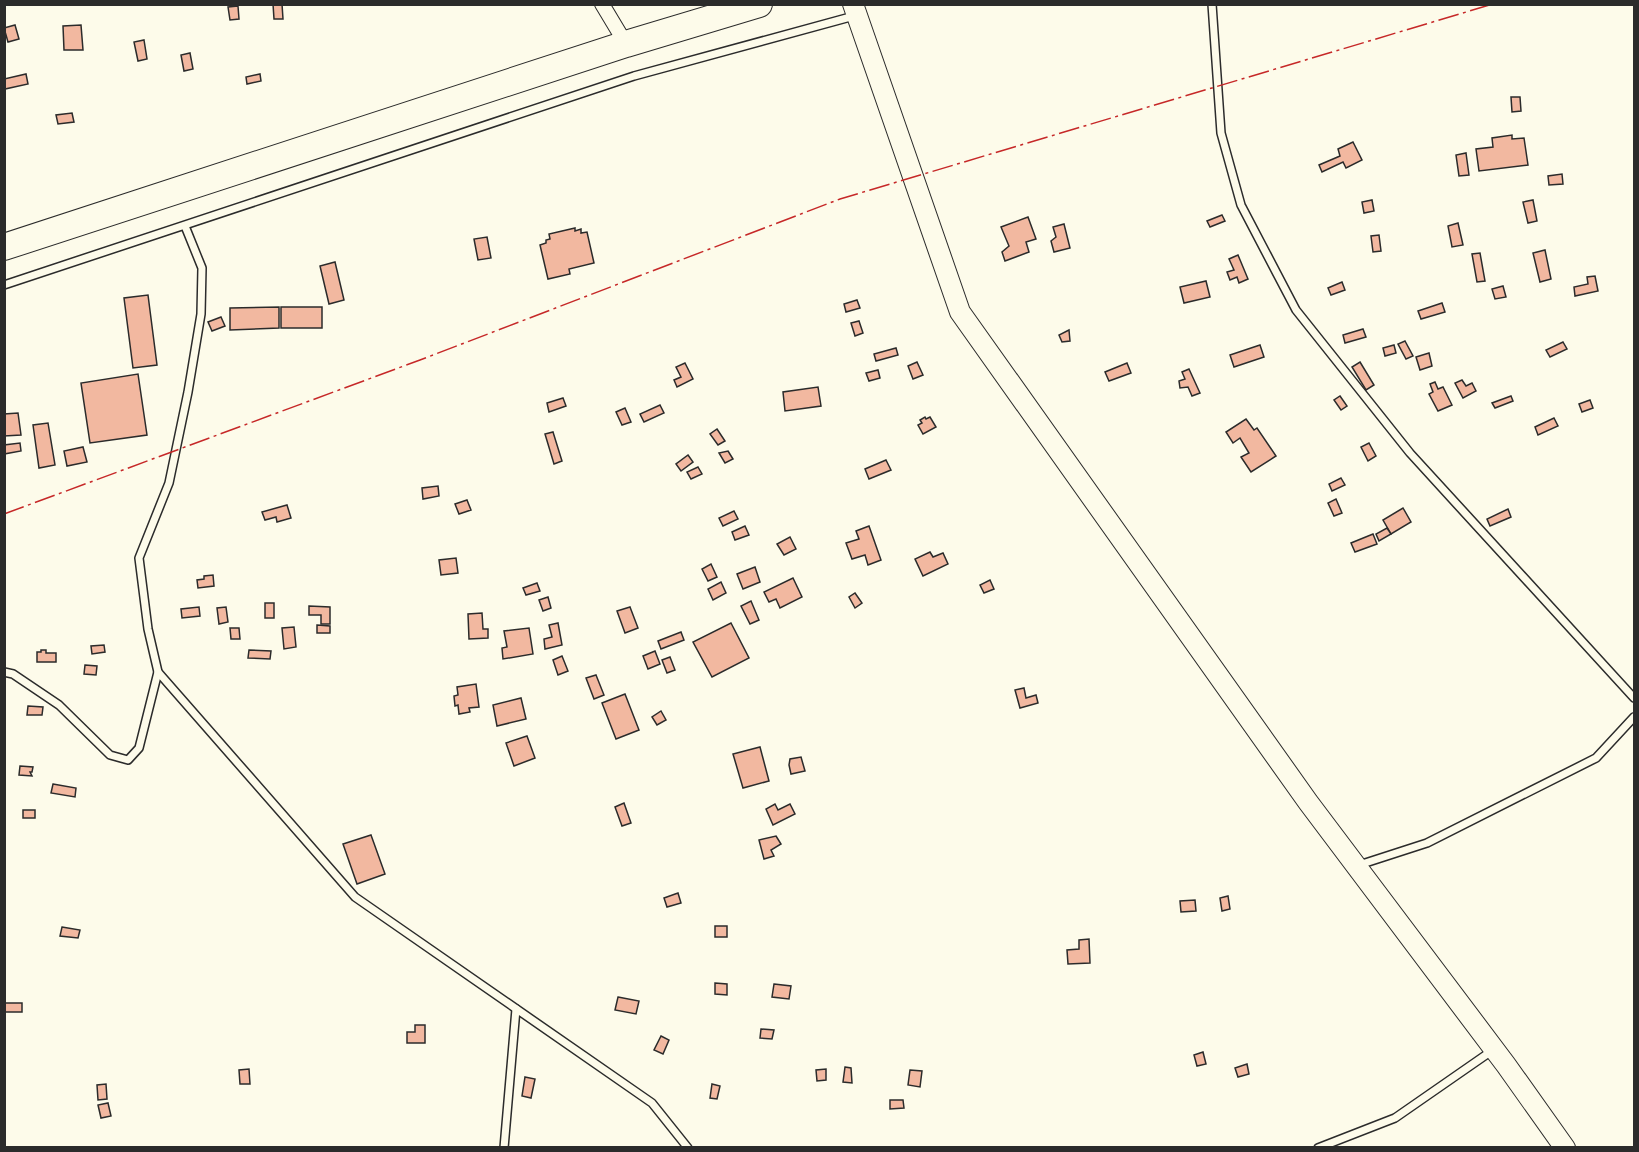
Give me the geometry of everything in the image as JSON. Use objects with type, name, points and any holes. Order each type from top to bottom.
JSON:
[{"type":"highway","points":[[4,247],[626,44],[759,4]]},
{"type":"main road","points":[[855,10],[960,312],[1294,782],[1494,1049],[1565,1148]]},
{"type":"street","points":[[602,4],[626,44]]},
{"type":"lane","points":[[1212,4],[1221,133],[1241,205],[1296,310],[1410,453],[1635,698]]},
{"type":"lane","points":[[4,285],[634,76],[855,10]]},
{"type":"lane","points":[[4,672],[13,674],[59,705],[110,755],[128,760],[139,748],[158,672],[148,629],[139,558],[169,483],[201,314],[202,268],[185,226]]},
{"type":"lane","points":[[158,672],[355,897],[652,1103],[688,1148]]},
{"type":"lane","points":[[1356,866],[1426,843],[1596,758],[1635,717]]},
{"type":"lane","points":[[504,1148],[516,1009]]},
{"type":"lane","points":[[1318,1148],[1395,1118],[1494,1049]]},
{"type":"building","points":[[273,4],[282,4],[283,19],[274,19]]},
{"type":"building","points":[[238,6],[239,19],[230,20],[228,7]]},
{"type":"building","points":[[15,25],[19,39],[8,42],[4,28]]},
{"type":"building","points":[[81,25],[83,50],[64,50],[63,26]]},
{"type":"building","points":[[144,40],[147,59],[138,61],[134,42]]},
{"type":"building","points":[[190,53],[193,69],[184,71],[181,55]]},
{"type":"building","points":[[26,74],[28,84],[5,89],[4,79]]},
{"type":"building","points":[[260,74],[261,81],[247,84],[246,77]]},
{"type":"building","points":[[1511,97],[1520,97],[1521,111],[1512,112]]},
{"type":"building","points":[[72,113],[74,122],[58,124],[56,115]]},
{"type":"building","points":[[1512,135],[1512,139],[1524,138],[1528,165],[1479,171],[1476,149],[1493,147],[1492,138]]},
{"type":"building","points":[[1353,142],[1362,160],[1346,168],[1343,162],[1322,172],[1319,165],[1340,156],[1338,149]]},
{"type":"building","points":[[1466,153],[1469,175],[1459,176],[1456,155]]},
{"type":"building","points":[[1562,174],[1563,184],[1549,185],[1548,176]]},
{"type":"building","points":[[1372,200],[1374,211],[1364,213],[1362,202]]},
{"type":"building","points":[[1533,200],[1537,221],[1528,223],[1523,202]]},
{"type":"building","points":[[1222,215],[1225,221],[1210,227],[1207,221]]},
{"type":"building","points":[[1028,217],[1036,239],[1026,242],[1029,252],[1005,261],[1002,252],[1009,246],[1001,227]]},
{"type":"building","points":[[1458,223],[1463,245],[1452,247],[1448,226]]},
{"type":"building","points":[[1064,224],[1070,248],[1054,252],[1051,241],[1056,237],[1053,227]]},
{"type":"building","points":[[575,228],[575,231],[581,229],[581,233],[587,232],[594,263],[569,269],[570,274],[548,279],[540,245],[550,239],[549,234]]},
{"type":"building","points":[[1379,235],[1381,251],[1373,252],[1371,236]]},
{"type":"building","points":[[487,237],[491,258],[478,260],[474,239]]},
{"type":"building","points":[[1545,250],[1551,279],[1540,282],[1533,253]]},
{"type":"building","points":[[1480,253],[1485,281],[1477,282],[1472,254]]},
{"type":"building","points":[[1238,255],[1248,279],[1239,283],[1237,277],[1230,280],[1227,272],[1234,270],[1229,259]]},
{"type":"building","points":[[335,262],[344,300],[329,304],[320,266]]},
{"type":"building","points":[[1595,276],[1598,291],[1575,296],[1574,287],[1588,284],[1587,277]]},
{"type":"building","points":[[1206,281],[1210,297],[1184,303],[1180,287]]},
{"type":"building","points":[[1342,282],[1345,290],[1331,295],[1328,288]]},
{"type":"building","points":[[1503,286],[1506,297],[1495,299],[1492,289]]},
{"type":"building","points":[[148,295],[157,365],[133,368],[124,298]]},
{"type":"building","points":[[857,300],[860,308],[846,312],[844,304]]},
{"type":"building","points":[[1442,303],[1445,312],[1421,319],[1418,311]]},
{"type":"building","points":[[279,307],[279,328],[230,330],[230,308]]},
{"type":"building","points":[[281,307],[322,307],[322,328],[281,328]]},
{"type":"building","points":[[221,317],[225,326],[212,331],[208,322]]},
{"type":"building","points":[[859,321],[863,333],[855,336],[851,323]]},
{"type":"building","points":[[1363,329],[1366,337],[1345,343],[1343,335]]},
{"type":"building","points":[[1069,330],[1070,341],[1062,342],[1059,335]]},
{"type":"building","points":[[1405,341],[1413,356],[1406,359],[1398,344]]},
{"type":"building","points":[[1563,342],[1567,349],[1550,357],[1546,350]]},
{"type":"building","points":[[1260,345],[1264,357],[1234,367],[1230,355]]},
{"type":"building","points":[[1394,345],[1396,353],[1385,356],[1383,348]]},
{"type":"building","points":[[896,348],[898,355],[876,361],[874,354]]},
{"type":"building","points":[[1429,353],[1432,366],[1420,370],[1416,357]]},
{"type":"building","points":[[917,362],[923,375],[913,379],[908,366]]},
{"type":"building","points":[[1360,362],[1374,385],[1366,390],[1352,367]]},
{"type":"building","points":[[685,363],[693,379],[677,387],[674,380],[681,377],[676,367]]},
{"type":"building","points":[[1127,363],[1131,373],[1109,381],[1105,372]]},
{"type":"building","points":[[1189,369],[1200,393],[1192,396],[1188,387],[1180,388],[1179,381],[1185,379],[1182,372]]},
{"type":"building","points":[[878,370],[880,378],[869,381],[866,373]]},
{"type":"building","points":[[138,374],[147,435],[90,443],[81,383]]},
{"type":"building","points":[[1462,380],[1466,386],[1472,383],[1476,391],[1463,398],[1455,383]]},
{"type":"building","points":[[1435,382],[1438,389],[1443,387],[1452,405],[1438,411],[1429,394],[1433,392],[1430,384]]},
{"type":"building","points":[[818,387],[821,406],[785,411],[783,392]]},
{"type":"building","points":[[1340,396],[1347,406],[1341,410],[1334,400]]},
{"type":"building","points":[[1511,396],[1513,401],[1495,408],[1492,403]]},
{"type":"building","points":[[563,398],[566,406],[549,412],[547,403]]},
{"type":"building","points":[[1590,400],[1593,408],[1582,412],[1579,404]]},
{"type":"building","points":[[660,405],[664,413],[644,422],[640,414]]},
{"type":"building","points":[[625,408],[631,422],[622,425],[616,412]]},
{"type":"building","points":[[18,413],[21,435],[4,436],[4,414]]},
{"type":"building","points":[[925,417],[926,419],[930,417],[936,427],[923,434],[918,425]]},
{"type":"building","points":[[1554,418],[1558,426],[1538,435],[1535,427]]},
{"type":"building","points":[[1246,419],[1254,430],[1257,428],[1276,456],[1251,472],[1241,457],[1249,453],[1240,438],[1233,443],[1226,432]]},
{"type":"building","points":[[48,423],[55,465],[39,468],[33,425]]},
{"type":"building","points":[[717,429],[725,441],[718,445],[710,434]]},
{"type":"building","points":[[553,432],[562,461],[554,464],[545,434]]},
{"type":"building","points":[[20,443],[21,451],[4,454],[4,445]]},
{"type":"building","points":[[1369,443],[1376,456],[1368,461],[1361,447]]},
{"type":"building","points":[[83,447],[87,462],[67,466],[64,451]]},
{"type":"building","points":[[728,451],[733,459],[725,463],[719,453]]},
{"type":"building","points":[[688,455],[693,462],[681,471],[676,464]]},
{"type":"building","points":[[886,460],[891,470],[869,479],[865,469]]},
{"type":"building","points":[[698,467],[702,474],[691,479],[687,472]]},
{"type":"building","points":[[1341,478],[1345,485],[1332,491],[1329,484]]},
{"type":"building","points":[[438,486],[439,496],[423,499],[422,488]]},
{"type":"building","points":[[1336,499],[1342,513],[1334,516],[1328,503]]},
{"type":"building","points":[[467,500],[471,510],[459,514],[455,504]]},
{"type":"building","points":[[287,505],[291,518],[277,522],[276,517],[265,520],[262,512]]},
{"type":"building","points":[[1403,508],[1411,522],[1391,534],[1383,520]]},
{"type":"building","points":[[1508,509],[1511,517],[1490,526],[1487,519]]},
{"type":"building","points":[[734,511],[738,519],[723,526],[719,518]]},
{"type":"building","points":[[745,526],[749,535],[735,540],[732,532]]},
{"type":"building","points":[[869,526],[881,560],[868,565],[865,555],[852,559],[846,543],[859,539],[856,531]]},
{"type":"building","points":[[1387,528],[1391,534],[1379,541],[1376,534]]},
{"type":"building","points":[[1373,534],[1377,544],[1355,552],[1351,543]]},
{"type":"building","points":[[790,537],[796,549],[784,555],[777,544]]},
{"type":"building","points":[[930,552],[933,557],[943,553],[948,564],[923,576],[915,559]]},
{"type":"building","points":[[456,558],[458,573],[441,575],[439,560]]},
{"type":"building","points":[[711,564],[717,577],[708,581],[702,569]]},
{"type":"building","points":[[755,567],[760,582],[743,589],[737,574]]},
{"type":"building","points":[[213,575],[214,586],[198,588],[197,580]]},
{"type":"building","points":[[793,578],[802,597],[780,608],[776,599],[769,602],[764,592]]},
{"type":"building","points":[[990,580],[994,589],[984,593],[980,585]]},
{"type":"building","points":[[721,582],[726,593],[713,600],[708,589]]},
{"type":"building","points":[[537,583],[540,591],[526,595],[523,588]]},
{"type":"building","points":[[855,593],[862,603],[855,608],[849,597]]},
{"type":"building","points":[[548,597],[551,608],[543,611],[539,600]]},
{"type":"building","points":[[751,601],[759,620],[750,624],[741,606]]},
{"type":"building","points":[[265,603],[274,603],[274,618],[265,618]]},
{"type":"building","points":[[309,606],[330,607],[330,624],[321,624],[321,615],[309,615]]},
{"type":"building","points":[[199,607],[200,616],[182,618],[181,609]]},
{"type":"building","points":[[226,607],[228,622],[219,624],[217,608]]},
{"type":"building","points":[[630,607],[638,628],[625,633],[617,611]]},
{"type":"building","points":[[482,613],[483,629],[488,629],[488,638],[469,639],[468,614]]},
{"type":"building","points":[[558,623],[562,645],[545,649],[544,639],[552,637],[549,625]]},
{"type":"building","points":[[731,623],[749,658],[712,677],[693,642]]},
{"type":"building","points":[[317,625],[330,626],[330,633],[317,633]]},
{"type":"building","points":[[294,627],[296,647],[284,649],[282,628]]},
{"type":"building","points":[[230,628],[239,628],[240,639],[231,639]]},
{"type":"building","points":[[529,628],[533,654],[503,659],[502,648],[507,647],[504,631]]},
{"type":"building","points":[[681,632],[684,640],[661,649],[658,641]]},
{"type":"building","points":[[104,645],[105,652],[92,654],[91,646]]},
{"type":"building","points":[[46,650],[46,653],[56,653],[56,662],[37,662],[37,652]]},
{"type":"building","points":[[249,650],[271,651],[270,659],[248,658]]},
{"type":"building","points":[[655,651],[660,664],[648,669],[643,656]]},
{"type":"building","points":[[562,656],[568,671],[558,675],[553,660]]},
{"type":"building","points":[[670,657],[675,670],[667,673],[662,660]]},
{"type":"building","points":[[85,665],[97,666],[96,675],[84,674]]},
{"type":"building","points":[[596,675],[604,695],[594,699],[586,678]]},
{"type":"building","points":[[476,684],[479,707],[469,708],[470,712],[459,714],[454,696],[458,695],[457,687]]},
{"type":"building","points":[[1024,688],[1026,698],[1036,695],[1038,703],[1020,708],[1015,690]]},
{"type":"building","points":[[625,694],[639,730],[616,739],[602,703]]},
{"type":"building","points":[[521,698],[526,719],[497,726],[493,705]]},
{"type":"building","points":[[28,706],[43,707],[42,715],[27,715]]},
{"type":"building","points":[[661,711],[666,720],[657,725],[652,717]]},
{"type":"building","points":[[527,736],[535,758],[514,766],[506,743]]},
{"type":"building","points":[[760,747],[769,781],[743,788],[733,754]]},
{"type":"building","points":[[801,757],[805,771],[791,774],[790,759]]},
{"type":"building","points":[[20,766],[33,767],[30,772],[32,776],[19,775]]},
{"type":"building","points":[[53,784],[76,788],[75,797],[51,793]]},
{"type":"building","points":[[624,803],[631,823],[622,826],[615,807]]},
{"type":"building","points":[[775,804],[778,810],[790,804],[795,814],[773,825],[766,809]]},
{"type":"building","points":[[23,810],[35,810],[35,818],[23,818]]},
{"type":"building","points":[[371,835],[385,874],[357,884],[343,844]]},
{"type":"building","points":[[776,836],[781,844],[771,850],[774,856],[764,859],[759,840]]},
{"type":"building","points":[[678,893],[681,903],[667,907],[664,898]]},
{"type":"building","points":[[1228,896],[1230,909],[1222,911],[1220,898]]},
{"type":"building","points":[[1195,900],[1196,911],[1181,912],[1180,901]]},
{"type":"building","points":[[715,926],[727,926],[727,937],[715,937]]},
{"type":"building","points":[[62,927],[80,930],[78,938],[60,936]]},
{"type":"building","points":[[1089,939],[1090,963],[1068,964],[1067,950],[1079,949],[1079,940]]},
{"type":"building","points":[[715,983],[727,984],[727,995],[715,994]]},
{"type":"building","points":[[774,984],[791,986],[789,999],[772,997]]},
{"type":"building","points":[[618,997],[639,1001],[636,1014],[615,1010]]},
{"type":"building","points":[[4,1003],[22,1003],[22,1012],[4,1012]]},
{"type":"building","points":[[415,1025],[425,1025],[425,1043],[407,1043],[407,1032],[415,1032]]},
{"type":"building","points":[[761,1029],[774,1030],[772,1039],[760,1038]]},
{"type":"building","points":[[661,1036],[669,1040],[663,1054],[654,1050]]},
{"type":"building","points":[[1203,1052],[1206,1064],[1197,1066],[1194,1055]]},
{"type":"building","points":[[1247,1064],[1249,1074],[1238,1077],[1235,1068]]},
{"type":"building","points":[[845,1067],[851,1068],[852,1083],[843,1082]]},
{"type":"building","points":[[249,1069],[250,1084],[240,1084],[239,1070]]},
{"type":"building","points":[[826,1069],[826,1080],[817,1081],[816,1070]]},
{"type":"building","points":[[910,1070],[922,1071],[920,1087],[908,1085]]},
{"type":"building","points":[[525,1077],[535,1079],[531,1098],[522,1096]]},
{"type":"building","points":[[106,1084],[107,1099],[98,1100],[97,1085]]},
{"type":"building","points":[[712,1084],[720,1086],[717,1099],[710,1098]]},
{"type":"building","points":[[890,1100],[903,1100],[904,1108],[890,1109]]},
{"type":"building","points":[[108,1103],[111,1116],[101,1118],[98,1105]]},
{"type":"power","points":[[4,514],[420,360],[840,199],[1493,4]]}]
